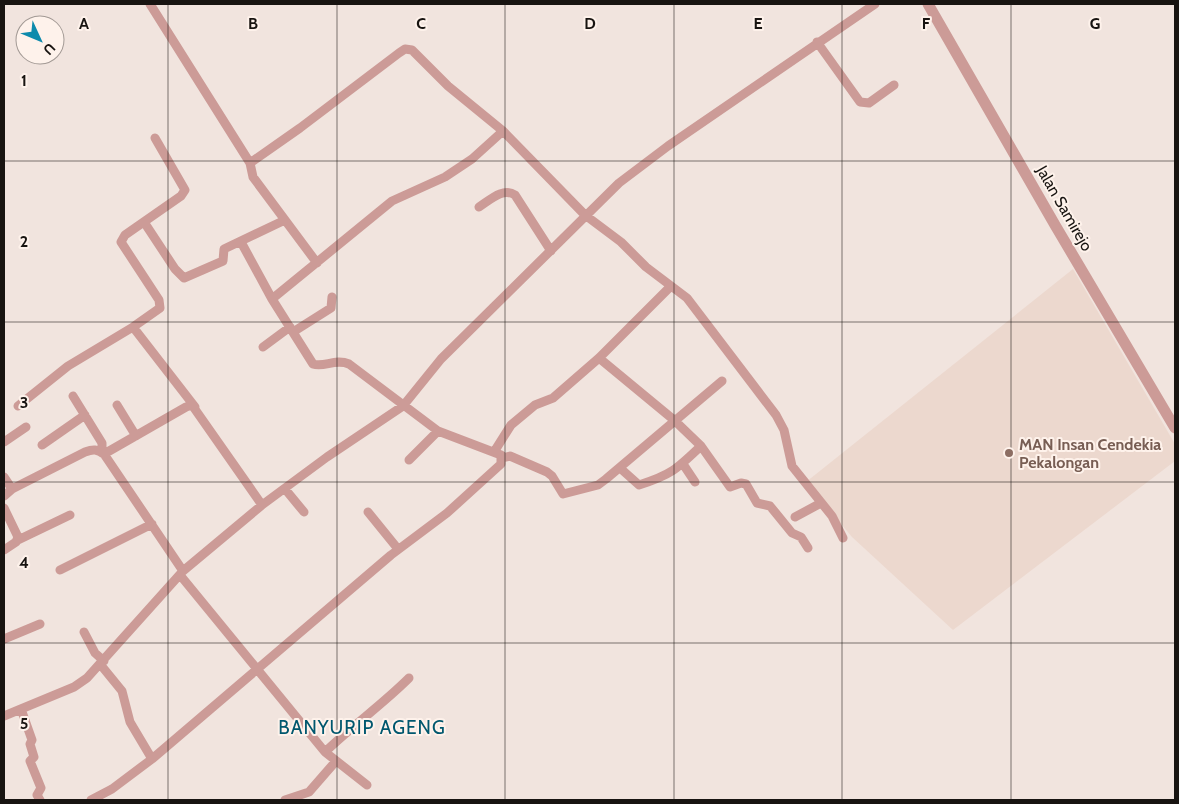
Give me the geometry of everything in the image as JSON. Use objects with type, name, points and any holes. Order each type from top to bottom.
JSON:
[{"type":"street","points":[[150,4],[250,163],[253,176],[317,263]]},
{"type":"street","points":[[5,712],[21,709],[74,687],[88,678],[181,573],[262,505],[327,457],[403,406],[441,359],[619,183],[668,146],[875,4]]},
{"type":"street","name":"Jalan Samirejo","points":[[928,4],[1055,225],[1175,428]]},
{"type":"street","points":[[818,42],[860,102],[869,103],[894,85]]},
{"type":"street","points":[[250,163],[405,49],[417,53],[448,86],[503,132],[586,215],[621,242],[646,267],[692,305],[771,409],[784,430],[792,466],[837,524],[843,538]]},
{"type":"street","points":[[272,299],[392,201],[451,173],[472,159],[503,132]]},
{"type":"street","points":[[18,406],[68,366],[133,327],[160,308],[159,300],[121,242],[125,235],[181,196],[185,190],[155,138]]},
{"type":"street","points":[[479,206],[503,192],[511,192],[515,195],[551,251]]},
{"type":"street","points":[[144,222],[175,269],[184,278],[220,262],[224,258],[224,249],[285,220]]},
{"type":"street","points":[[241,242],[272,299],[313,364],[346,362],[438,431],[466,444],[494,452],[502,458]]},
{"type":"street","points":[[494,452],[511,425],[535,405],[550,400],[599,358],[671,286]]},
{"type":"street","points":[[263,347],[291,329],[331,308],[332,297]]},
{"type":"street","points":[[133,327],[194,407],[262,505]]},
{"type":"street","points":[[599,358],[674,420],[701,446],[728,485],[732,487],[741,483],[746,484],[757,503],[770,506],[792,533],[801,537],[808,548]]},
{"type":"street","points":[[502,458],[510,456],[547,472],[552,476],[561,491],[566,494],[584,487],[598,485],[722,381]]},
{"type":"street","points":[[73,396],[102,443],[103,454]]},
{"type":"street","points":[[117,405],[136,436]]},
{"type":"street","points":[[103,454],[186,407],[194,407]]},
{"type":"street","points":[[42,445],[85,415]]},
{"type":"street","points":[[4,442],[26,427]]},
{"type":"street","points":[[409,460],[438,431]]},
{"type":"street","points":[[620,468],[639,485],[664,477],[683,464],[701,446]]},
{"type":"street","points":[[4,496],[12,489],[85,452],[93,449],[103,454],[152,524],[181,573],[325,752],[367,786]]},
{"type":"street","points":[[90,800],[112,789],[152,759],[398,549],[447,513],[498,468],[502,458]]},
{"type":"street","points":[[683,464],[695,482]]},
{"type":"street","points":[[4,477],[12,489]]},
{"type":"street","points":[[285,488],[304,512]]},
{"type":"street","points":[[795,517],[821,502]]},
{"type":"street","points":[[4,508],[18,540]]},
{"type":"street","points":[[368,512],[398,549]]},
{"type":"street","points":[[4,550],[18,540],[70,515]]},
{"type":"street","points":[[60,570],[152,524]]},
{"type":"street","points":[[4,639],[40,624]]},
{"type":"street","points":[[84,632],[94,653],[122,691],[130,722],[152,759]]},
{"type":"street","points":[[325,752],[350,729],[398,691],[409,678]]},
{"type":"street","points":[[21,709],[32,740],[30,744],[34,758],[30,761],[41,788],[37,796],[40,800]]},
{"type":"street","points":[[285,800],[308,792],[336,761]]},
{"type":"shaded area","name":"MAN Insan Cendekia Pekalongan","points":[[1073,269],[1175,444],[1175,461],[953,630],[852,537],[806,482]]},
{"type":"place","name":"MAN Insan Cendekia Pekalongan","points":[[1009,453]]},
{"type":"district","name":"BANYURIP AGENG","points":[[362,727]]}]
